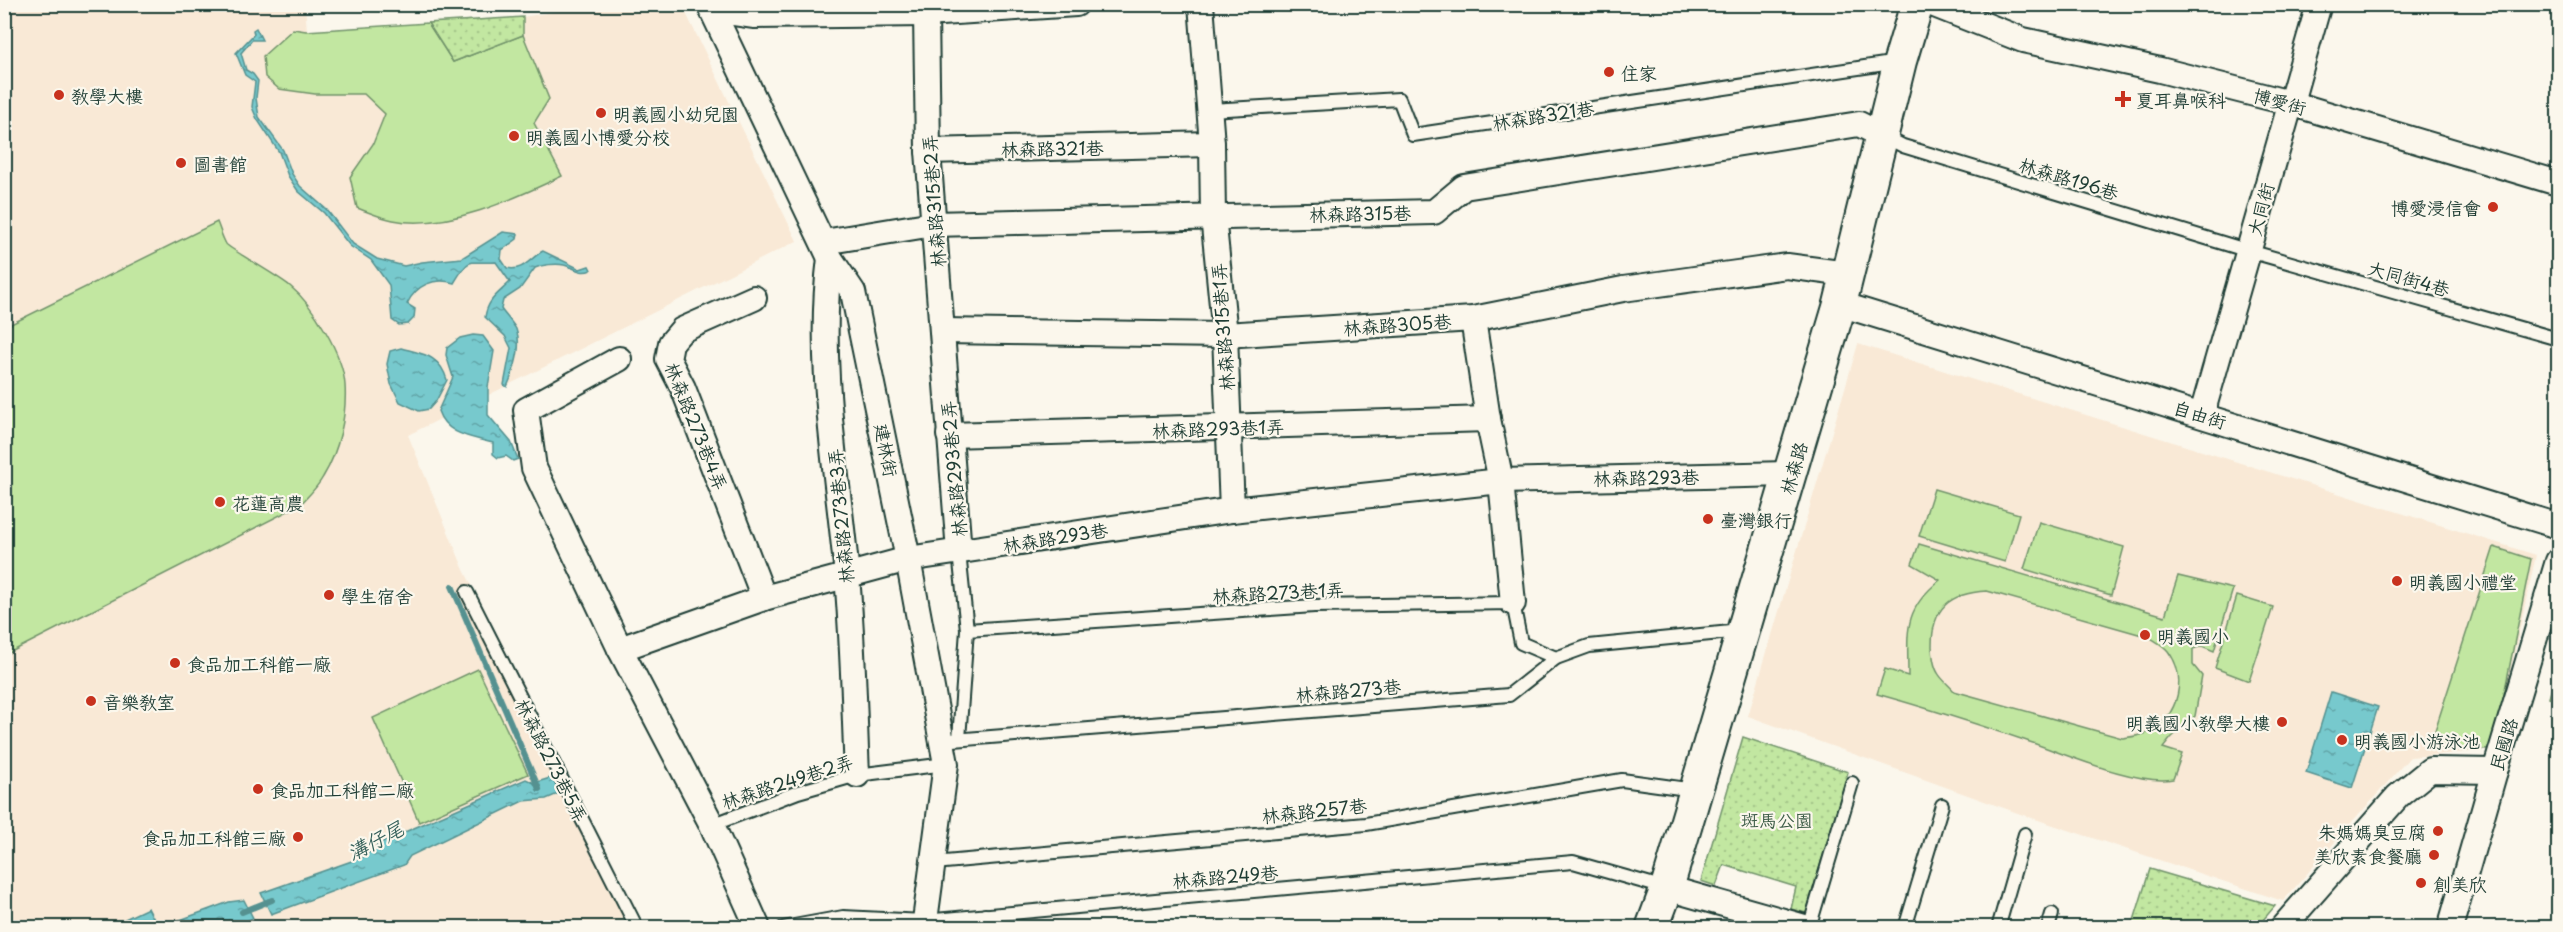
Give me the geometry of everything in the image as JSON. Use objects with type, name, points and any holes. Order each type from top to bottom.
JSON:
[{"type":"street","points":[[710,7],[753,10],[915,10],[1076,4]]},
{"type":"street","points":[[1201,4],[1212,144],[1213,216]]},
{"type":"street","name":"林森路","points":[[1652,927],[1667,888],[1840,304],[1881,135],[1917,4]]},
{"type":"street","name":"博愛街","points":[[1932,4],[2023,40],[2160,70],[2290,103],[2559,183]]},
{"type":"street","name":"大同街","points":[[2202,414],[2319,4]]},
{"type":"street","name":"建林街","points":[[710,7],[827,250],[854,292],[908,559],[950,740],[924,924]]},
{"type":"street","name":"林森路315巷2弄","points":[[915,10],[944,331],[946,386]]},
{"type":"street","name":"林森路315巷","points":[[827,250],[933,224],[1434,212],[1464,187],[1859,124],[1881,135]]},
{"type":"street","name":"林森路321巷","points":[[928,151],[1212,144]]},
{"type":"street","name":"林森路315巷1弄","points":[[1213,216],[1225,335],[1232,510]]},
{"type":"street","name":"林森路273巷3弄","points":[[827,250],[824,301],[829,403],[847,574],[857,775]]},
{"type":"street","name":"林森路305巷","points":[[944,331],[1225,335],[1473,319],[1623,289],[1787,266],[1847,274]]},
{"type":"street","name":"林森路273巷4弄","points":[[754,297],[682,330],[671,343],[668,360],[683,388],[764,598]]},
{"type":"street","name":"自由街","points":[[1840,304],[2559,526]]},
{"type":"street","points":[[1473,319],[1488,419],[1501,481],[1513,603]]},
{"type":"street","points":[[619,359],[526,410],[534,468],[620,649],[712,825],[758,927]]},
{"type":"street","name":"林森路293巷2弄","points":[[946,386],[959,552]]},
{"type":"street","name":"林森路293巷1弄","points":[[949,435],[1488,419]]},
{"type":"street","name":"林森路293巷","points":[[620,649],[764,598],[908,559],[1232,510],[1501,481],[1791,474]]},
{"type":"street","name":"民國路","points":[[2450,927],[2559,561]]},
{"type":"street","points":[[2282,927],[2398,796],[2430,770],[2495,771]]},
{"type":"street","points":[[1667,888],[1809,927]]},
{"type":"lane","name":"林森路321巷","points":[[1210,110],[1399,99],[1413,135],[1900,61]]},
{"type":"lane","name":"林森路196巷","points":[[1881,135],[1903,146],[2249,251]]},
{"type":"lane","name":"大同街4巷","points":[[2249,251],[2559,339]]},
{"type":"lane","points":[[950,740],[967,630],[959,552]]},
{"type":"lane","name":"林森路273巷5弄","points":[[467,592],[637,927]]},
{"type":"lane","points":[[1513,603],[1521,643],[1556,658]]},
{"type":"lane","name":"林森路273巷1弄","points":[[967,630],[1314,606],[1513,603]]},
{"type":"lane","name":"林森路273巷","points":[[950,740],[1509,695],[1556,658],[1589,646],[1743,631]]},
{"type":"lane","name":"林森路249巷2弄","points":[[712,825],[798,792],[857,775],[946,765]]},
{"type":"lane","name":"林森路257巷","points":[[934,863],[1366,824],[1622,780],[1695,790]]},
{"type":"lane","points":[[1809,927],[1852,783]]},
{"type":"lane","points":[[1905,927],[1942,805]]},
{"type":"lane","points":[[1998,927],[2025,834]]},
{"type":"lane","name":"林森路249巷","points":[[783,927],[843,917],[924,924],[984,921],[1573,862],[1667,888]]},
{"type":"lane","points":[[2048,927],[2052,914]]},
{"type":"shaded area","name":"花蓮高農","points":[[5,5],[305,5],[307,31],[523,17],[594,5],[682,5],[797,241],[408,435],[464,570],[644,927],[5,928]]},
{"type":"shaded area","name":"明義國小","points":[[1858,344],[2536,555],[2493,750],[2410,757],[2283,901],[2026,816],[1748,716]]},
{"type":"green space","points":[[523,17],[523,35],[453,62],[428,23]]},
{"type":"green space","points":[[428,23],[453,62],[523,35],[549,99],[534,123],[562,176],[479,211],[435,221],[393,220],[357,208],[350,177],[373,144],[385,114],[364,94],[315,94],[279,89],[265,77],[263,56],[293,29],[306,31]]},
{"type":"green space","points":[[217,222],[229,247],[299,294],[333,345],[343,373],[345,397],[341,433],[329,467],[318,485],[300,505],[5,655],[5,327]]},
{"type":"green space","points":[[1934,489],[2019,514],[2005,562],[1919,536]]},
{"type":"green space","points":[[2039,522],[2124,547],[2111,595],[2024,569]]},
{"type":"green space","points":[[1919,544],[2165,616],[2178,576],[2233,589],[2214,651],[2202,646],[2193,649],[2193,665],[2202,676],[2195,716],[2163,748],[2182,754],[2173,779],[2140,778],[2120,773],[1971,722],[1877,694],[1885,669],[1908,676],[1908,634],[1913,612],[1928,591],[1940,580],[1912,564]],"holes":[[[1987,591],[2149,637],[2166,649],[2174,661],[2178,672],[2177,695],[2173,706],[2159,725],[2149,732],[2122,738],[1954,691],[1941,678],[1932,649],[1935,622],[1945,605],[1962,595]]]},
{"type":"green space","points":[[2494,547],[2531,559],[2493,750],[2429,749]]},
{"type":"green space","points":[[2237,596],[2273,607],[2249,681],[2215,668]]},
{"type":"green space","points":[[2558,666],[2558,701],[2549,698]]},
{"type":"green space","points":[[478,669],[528,774],[419,822],[373,718]]},
{"type":"green space","name":"斑馬公園","points":[[1743,737],[1848,772],[1806,913],[1791,909],[1796,887],[1724,865],[1716,886],[1701,881]]},
{"type":"green space","points":[[2150,869],[2275,906],[2257,927],[2132,927]]},
{"type":"water","points":[[256,28],[262,40],[252,40],[241,53],[246,70],[258,81],[256,98],[259,117],[283,150],[292,174],[300,186],[327,210],[353,244],[377,259],[404,266],[462,258],[503,232],[518,234],[517,239],[502,250],[501,259],[507,268],[518,268],[543,251],[580,269],[589,266],[591,270],[584,272],[561,264],[535,268],[520,289],[503,300],[501,309],[516,329],[519,343],[515,366],[507,387],[504,385],[511,348],[505,336],[485,317],[491,301],[510,282],[496,262],[470,263],[454,283],[433,282],[415,292],[407,304],[415,309],[414,318],[408,324],[399,325],[392,320],[389,285],[371,260],[350,246],[324,213],[298,191],[288,176],[279,152],[257,119],[252,107],[255,82],[245,75],[236,53],[254,34],[253,30]]},
{"type":"water","points":[[473,335],[483,336],[494,351],[488,387],[488,415],[511,442],[518,459],[513,461],[506,456],[498,458],[493,454],[493,443],[468,437],[453,430],[442,419],[438,411],[453,377],[446,355],[447,348],[460,338]]},
{"type":"water","points":[[401,348],[430,357],[440,365],[444,372],[447,380],[429,409],[419,411],[400,402],[391,384],[387,364],[390,351]]},
{"type":"water","name":"明義國小游泳池","points":[[2331,692],[2378,707],[2352,788],[2306,773]]},
{"type":"water","points":[[557,776],[565,791],[546,799],[523,801],[410,856],[404,865],[271,914],[261,893],[363,857],[382,842],[526,779],[534,783]]},
{"type":"water","points":[[244,900],[253,918],[233,927],[161,927],[229,902]]},
{"type":"water","points":[[148,908],[158,927],[108,927]]},
{"type":"waterway","points":[[452,586],[539,789]]},
{"type":"waterway","name":"溝仔尾","points":[[242,912],[272,900]]},
{"type":"place","name":"住家","points":[[1609,72]]},
{"type":"place","name":"教學大樓","points":[[59,95]]},
{"type":"place","name":"夏耳鼻喉科","points":[[2123,99]]},
{"type":"place","name":"明義國小幼兒園","points":[[601,113]]},
{"type":"place","name":"明義國小博愛分校","points":[[514,136]]},
{"type":"place","name":"圖書館","points":[[181,163]]},
{"type":"place","name":"博愛浸信會","points":[[2493,207]]},
{"type":"place","name":"花蓮高農","points":[[220,502]]},
{"type":"place","name":"臺灣銀行","points":[[1708,519]]},
{"type":"place","name":"明義國小禮堂","points":[[2397,581]]},
{"type":"place","name":"學生宿舍","points":[[329,595]]},
{"type":"place","name":"明義國小","points":[[2145,635]]},
{"type":"place","name":"食品加工科館一廠","points":[[175,663]]},
{"type":"place","name":"音樂教室","points":[[91,701]]},
{"type":"place","name":"明義國小教學大樓","points":[[2282,722]]},
{"type":"place","name":"明義國小游泳池","points":[[2342,740]]},
{"type":"place","name":"食品加工科館二廠","points":[[258,789]]},
{"type":"place","name":"朱媽媽臭豆腐","points":[[2438,831]]},
{"type":"place","name":"食品加工科館三廠","points":[[298,837]]},
{"type":"place","name":"美欣素食餐廳","points":[[2434,855]]},
{"type":"place","name":"創美欣","points":[[2421,883]]}]
